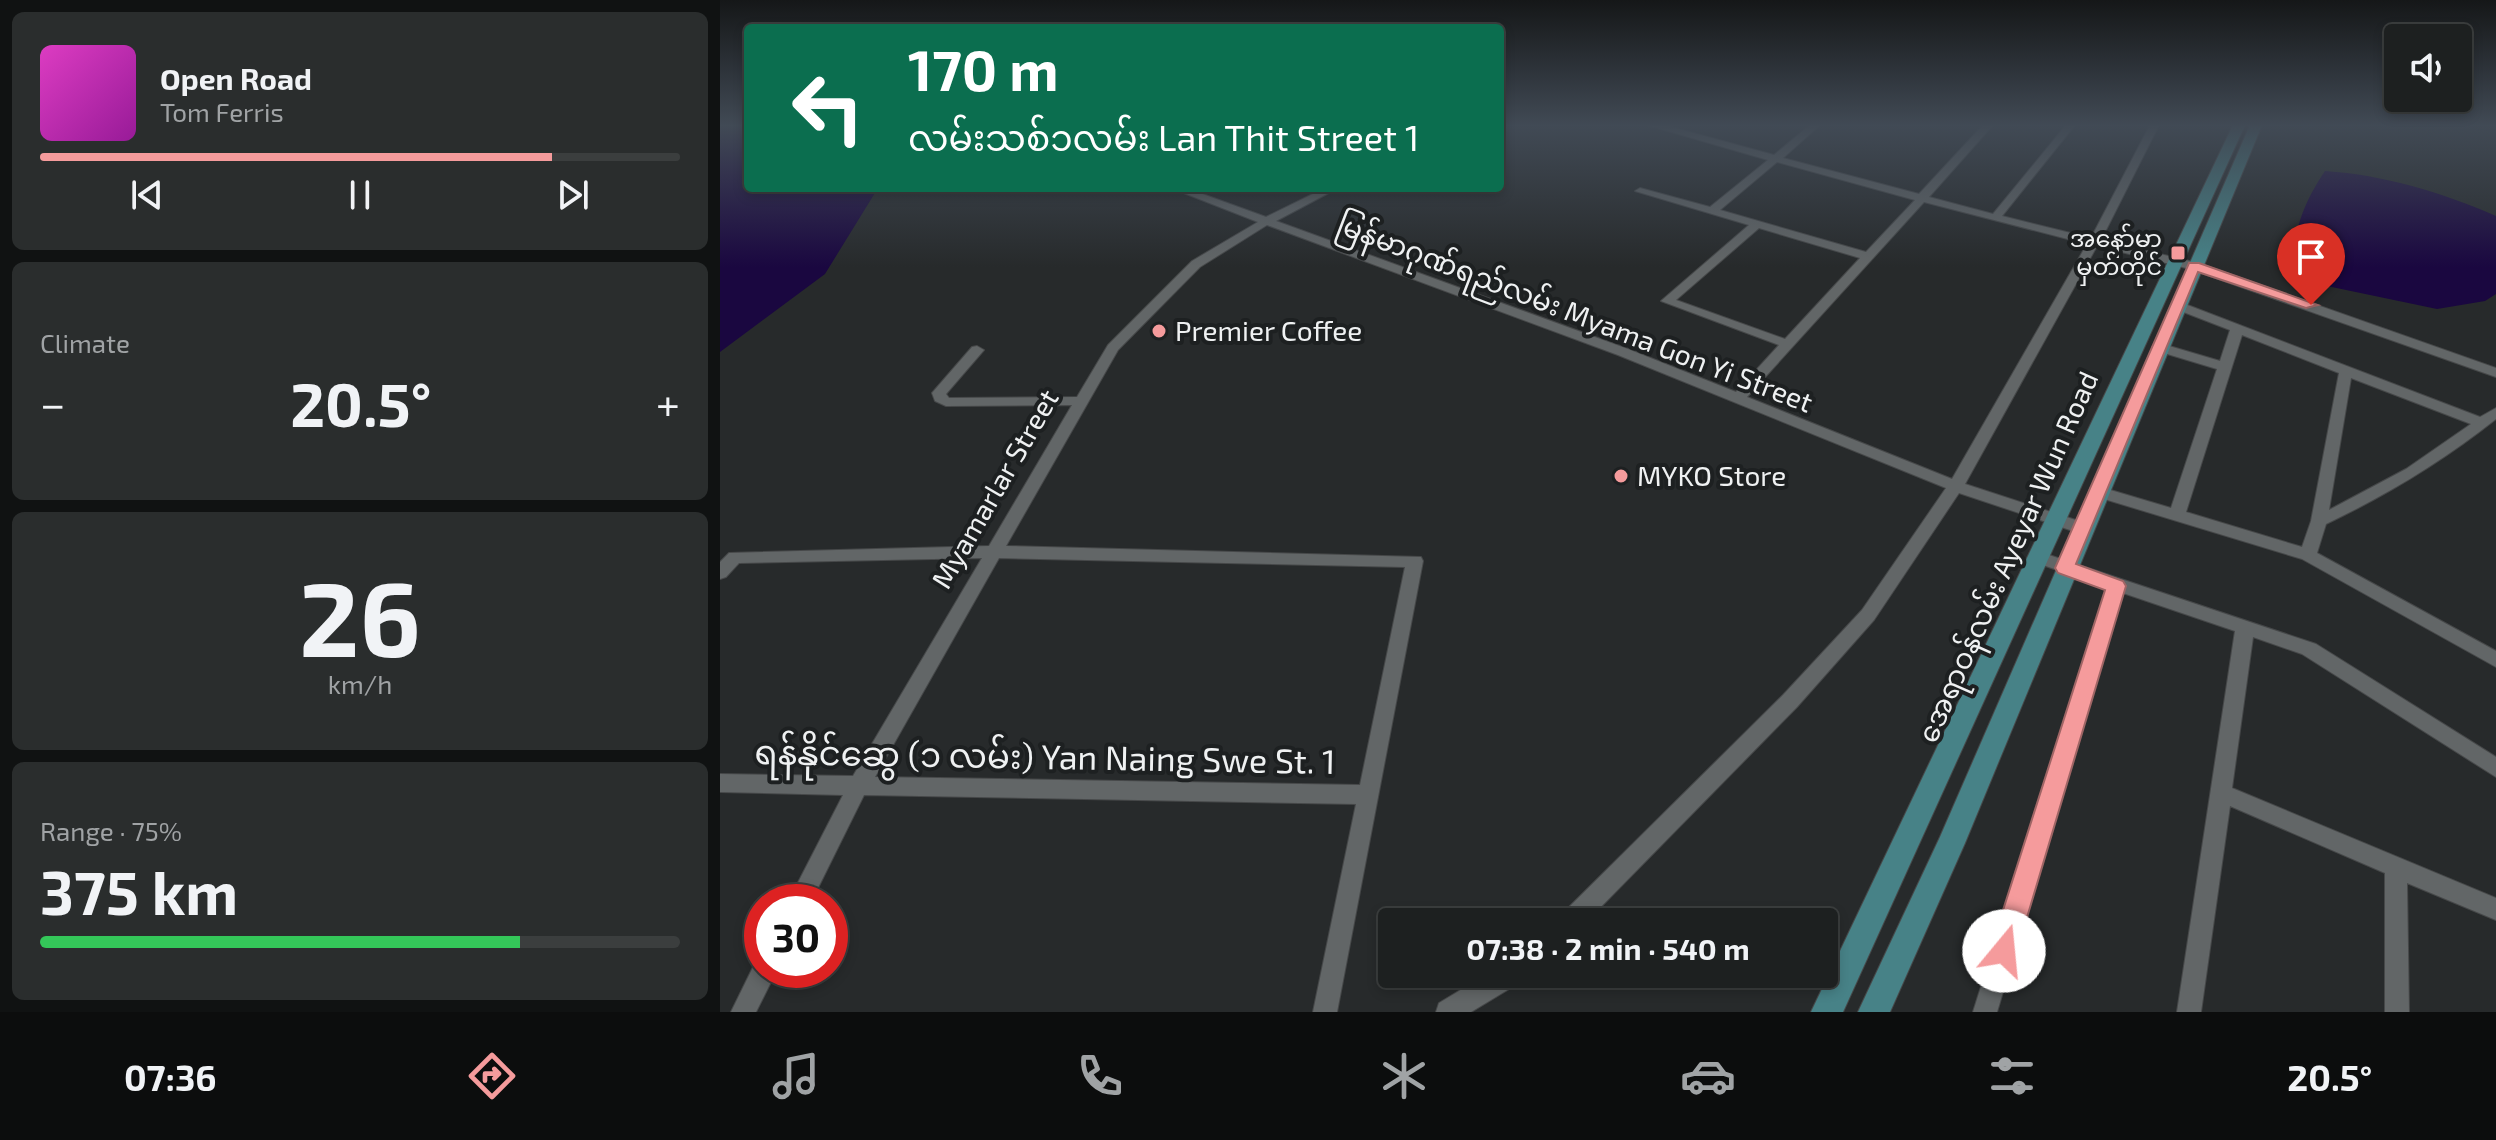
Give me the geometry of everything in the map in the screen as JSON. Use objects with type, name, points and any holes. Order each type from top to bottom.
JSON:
[{"type":"main road","name":"အေရာဝန်လမ်း Ayeyar Wun Road","points":[[1874,1012],[1951,843],[2177,305],[2184,263],[2220,172]]},
{"type":"main road","name":"အေရာဝန်လမ်း Ayeyar Wun Road","points":[[1827,1012],[1918,825],[2037,557],[2231,172]]},
{"type":"street","points":[[1712,211],[1760,172]]},
{"type":"street","points":[[1821,172],[2184,263],[2496,373]]},
{"type":"street","points":[[1737,399],[1947,172]]},
{"type":"street","points":[[1995,218],[2032,172]]},
{"type":"street","points":[[1584,908],[1790,701],[1868,615],[1956,486],[2130,172]]},
{"type":"street","points":[[1640,191],[1870,257]]},
{"type":"street","name":"မြန်မာဂုဏ်ရည်လမ်း Myama Gon Yi Street","points":[[1186,192],[1623,352],[1956,486],[2082,528]]},
{"type":"street","name":"Myamarlar Street","points":[[808,884],[858,786],[1113,348],[1196,264],[1265,222],[1325,192]]},
{"type":"street","points":[[1757,224],[1667,301],[1788,344]]},
{"type":"street","points":[[2177,305],[2481,423]]},
{"type":"street","points":[[2176,517],[2238,327]]},
{"type":"street","points":[[2159,347],[2225,367]]},
{"type":"street","points":[[977,350],[939,393],[940,398],[946,402],[1080,401]]},
{"type":"street","points":[[2308,555],[2319,521],[2346,369]]},
{"type":"street","points":[[2319,521],[2368,499],[2496,412]]},
{"type":"street","points":[[2097,491],[2308,555],[2496,660]]},
{"type":"street","points":[[720,573],[735,557],[995,552],[1415,561],[1325,1012]]},
{"type":"street","points":[[2037,557],[2325,657],[2496,768]]},
{"type":"street","points":[[1985,1012],[2116,586]]},
{"type":"street","points":[[2189,1012],[2245,628]]},
{"type":"street","name":"ရန်နိုင်ဆွေ (၁ လမ်း) Yan Naing Swe St. 1","points":[[720,783],[1369,795]]},
{"type":"street","points":[[2221,793],[2496,909]]},
{"type":"street","points":[[2396,867],[2397,1012]]},
{"type":"street","points":[[743,1012],[756,988]]},
{"type":"street","points":[[1448,1012],[1487,988]]},
{"type":"shaded area","points":[[720,172],[744,172],[744,192],[876,192],[825,274],[720,352]]},
{"type":"shaded area","points":[[2324,172],[2369,176],[2454,199],[2496,216],[2496,294],[2485,301],[2437,309],[2327,286],[2291,265],[2295,239],[2311,194]]},
{"type":"place","name":"အနော်မာ မှတ်တိုင်","points":[[2178,253]]},
{"type":"place","name":"Premier Coffee","points":[[1159,331]]},
{"type":"place","name":"MYKO Store","points":[[1621,476]]},
{"type":"route","points":[[2004,951],[2116,586],[2065,568],[2194,266],[2311,305]]}]
